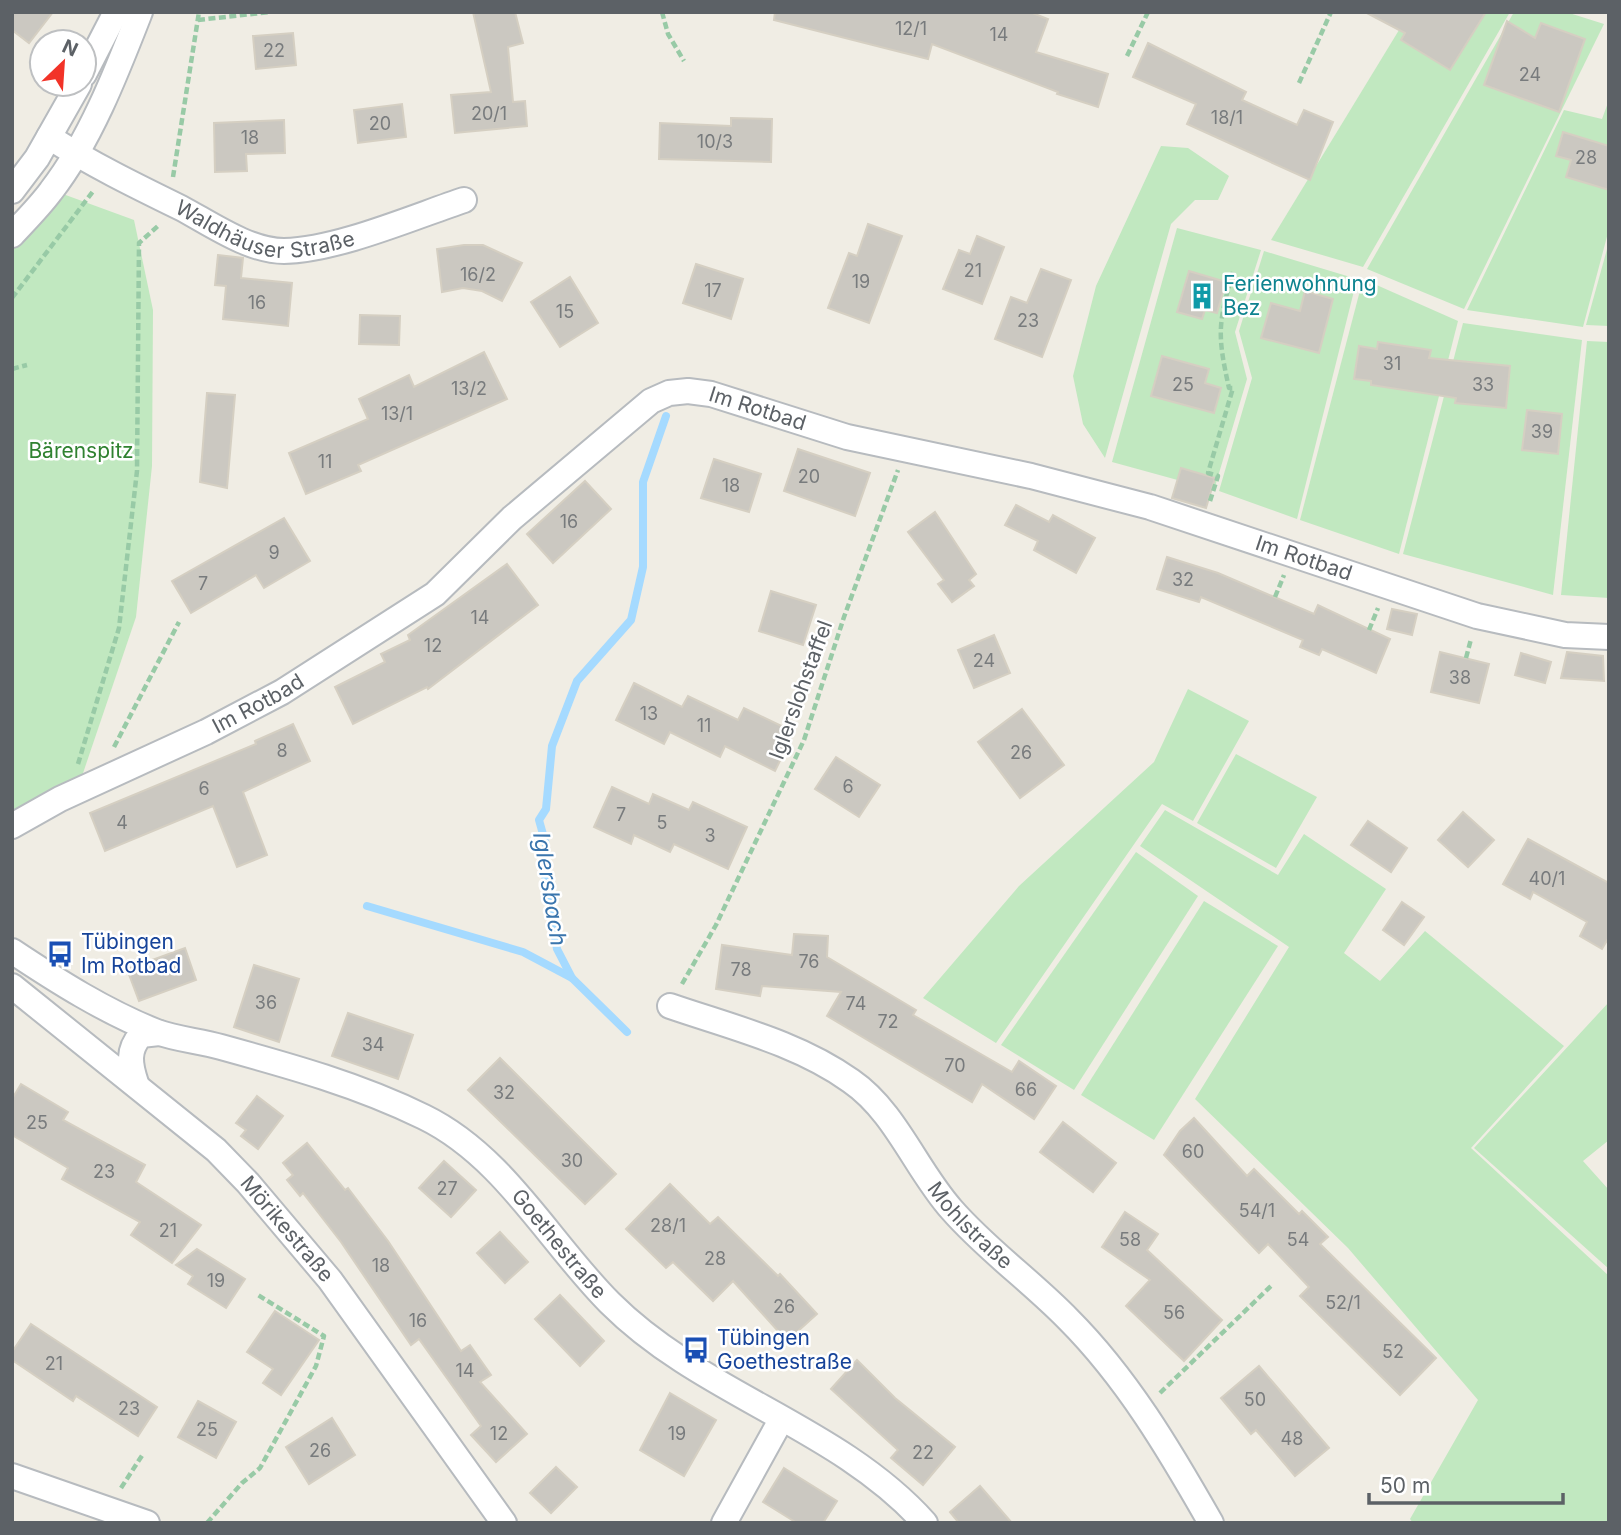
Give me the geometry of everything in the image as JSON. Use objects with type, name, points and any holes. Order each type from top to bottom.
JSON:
[{"type":"street","points":[[98,47],[116,12]]},
{"type":"street","points":[[12,235],[52,190],[74,153],[102,101],[140,12]]},
{"type":"street","points":[[12,191],[49,137],[71,98]]},
{"type":"street","name":"Waldhäuser Straße","points":[[49,137],[106,172],[256,245],[281,251],[335,242],[464,200]]},
{"type":"street","name":"Im Rotbad","points":[[12,826],[60,799],[206,732],[282,692],[393,623],[435,594],[512,518],[634,413],[669,393],[688,391],[711,394],[847,437],[1031,476],[1204,524],[1477,617],[1565,635],[1609,637]]},
{"type":"street","name":"Goethestraße","points":[[12,951],[125,1017],[159,1033],[195,1039],[357,1087],[428,1119],[483,1160],[519,1196],[610,1303],[645,1335],[689,1366],[875,1476],[926,1523]]},
{"type":"street","name":"Mörikestraße","points":[[12,986],[216,1150],[278,1216],[384,1351],[504,1523]]},
{"type":"street","name":"Mohlstraße","points":[[670,1006],[801,1052],[855,1083],[877,1106],[950,1209],[1070,1320],[1097,1350],[1141,1410],[1211,1523]]},
{"type":"street","points":[[136,1083],[130,1057],[134,1043],[141,1035],[159,1033]]},
{"type":"street","points":[[724,1523],[781,1420]]},
{"type":"street","points":[[12,1476],[147,1523]]},
{"type":"path","points":[[80,761],[119,628],[137,471],[139,243],[163,222],[199,12]]},
{"type":"path","points":[[198,20],[270,12]]},
{"type":"path","points":[[662,12],[668,34],[684,61]]},
{"type":"path","points":[[1127,56],[1148,12]]},
{"type":"path","points":[[1299,83],[1331,12]]},
{"type":"path","points":[[12,298],[74,220],[106,172]]},
{"type":"path","points":[[1204,524],[1218,476],[1208,473],[1233,388],[1229,387],[1219,341],[1220,319],[1233,272]]},
{"type":"path","points":[[12,369],[27,365]]},
{"type":"path","name":"Iglerslohstaffel","points":[[670,1006],[716,925],[804,740],[844,617],[905,451]]},
{"type":"path","points":[[113,749],[179,622]]},
{"type":"path","points":[[1141,1410],[1272,1284]]},
{"type":"path","points":[[207,1523],[242,1483],[260,1468],[316,1366],[324,1336],[258,1295]]},
{"type":"path","points":[[108,1510],[143,1454]]},
{"type":"green space","points":[[1410,12],[1510,12],[1363,267],[1271,240]]},
{"type":"green space","points":[[1514,12],[1566,12],[1604,24],[1464,309],[1367,269]]},
{"type":"green space","points":[[1609,100],[1609,229],[1583,327],[1467,310],[1564,110],[1602,119]]},
{"type":"green space","points":[[1161,146],[1188,148],[1229,176],[1218,200],[1195,200],[1171,224],[1105,458],[1083,424],[1073,376],[1096,286]]},
{"type":"green space","name":"Bärenspitz","points":[[52,190],[134,220],[153,310],[152,466],[136,617],[80,782],[12,823],[12,240]]},
{"type":"green space","points":[[1177,228],[1261,250],[1235,332],[1247,379],[1214,490],[1112,462]]},
{"type":"green space","points":[[1609,242],[1609,326],[1586,325]]},
{"type":"green space","points":[[1264,251],[1357,279],[1297,519],[1219,491],[1252,378],[1239,331]]},
{"type":"green space","points":[[1363,279],[1458,321],[1399,554],[1300,520]]},
{"type":"green space","points":[[1463,323],[1582,340],[1553,595],[1403,554]]},
{"type":"green space","points":[[1587,341],[1609,342],[1609,598],[1561,595]]},
{"type":"green space","points":[[1188,689],[1249,721],[1193,821],[1162,804],[996,1043],[923,998],[1019,886],[1154,762]]},
{"type":"green space","points":[[1236,754],[1317,797],[1276,868],[1197,823]]},
{"type":"green space","points":[[1165,810],[1278,875],[1304,834],[1386,889],[1344,953],[1380,981],[1425,931],[1564,1046],[1471,1148],[1609,1276],[1609,1523],[1413,1523],[1410,1519],[1478,1400],[1348,1248],[1195,1099],[1289,947],[1140,846]]},
{"type":"green space","points":[[1136,852],[1198,896],[1074,1090],[1001,1045]]},
{"type":"green space","points":[[1204,901],[1278,946],[1154,1140],[1081,1095]]},
{"type":"green space","points":[[1609,1002],[1609,1140],[1583,1161],[1609,1190],[1609,1269],[1474,1148]]},
{"type":"building","points":[[12,12],[53,12],[41,28],[28,28],[28,42],[12,30]]},
{"type":"building","points":[[473,12],[515,12],[523,43],[508,47],[513,102],[525,101],[527,126],[455,133],[451,95],[491,92]]},
{"type":"building","points":[[775,12],[1030,12],[1048,19],[1036,52],[1108,74],[1098,107],[1057,94],[1058,92],[932,44],[928,59],[774,20]]},
{"type":"building","points":[[1365,12],[1486,12],[1450,70],[1401,40],[1405,33]]},
{"type":"building","points":[[1507,21],[1535,38],[1541,23],[1585,39],[1559,112],[1484,85]]},
{"type":"building","points":[[293,33],[296,65],[256,69],[253,36]]},
{"type":"building","points":[[1148,43],[1246,92],[1242,100],[1297,125],[1304,110],[1333,122],[1310,180],[1187,124],[1196,104],[1133,77]]},
{"type":"building","points":[[402,104],[406,137],[358,143],[354,110]]},
{"type":"building","points":[[731,118],[772,119],[771,162],[659,159],[660,123],[731,126]]},
{"type":"building","points":[[284,120],[285,153],[246,154],[247,171],[215,172],[214,123]]},
{"type":"building","points":[[1563,132],[1609,146],[1609,190],[1566,177],[1571,160],[1556,156]]},
{"type":"building","points":[[868,224],[902,236],[869,323],[828,308],[849,253],[857,256]]},
{"type":"building","points":[[977,236],[1004,247],[982,304],[943,289],[959,250],[970,254]]},
{"type":"building","points":[[483,245],[522,263],[502,301],[482,291],[463,288],[442,292],[437,249]]},
{"type":"building","points":[[218,255],[243,258],[241,278],[292,283],[288,326],[223,319],[226,286],[215,285]]},
{"type":"building","points":[[696,264],[743,279],[731,319],[683,303]]},
{"type":"building","points":[[1041,269],[1071,280],[1042,357],[995,339],[1011,297],[1027,303]]},
{"type":"building","name":"Ferienwohnung Bez","points":[[1189,271],[1226,282],[1217,313],[1205,310],[1202,319],[1177,312]]},
{"type":"building","points":[[570,277],[598,323],[560,347],[531,302]]},
{"type":"building","points":[[1305,291],[1333,299],[1319,353],[1261,338],[1271,303],[1300,311]]},
{"type":"building","points":[[360,315],[400,316],[399,345],[359,344]]},
{"type":"building","points":[[1378,342],[1431,350],[1429,358],[1510,366],[1506,408],[1455,403],[1456,398],[1371,385],[1371,381],[1354,379],[1359,346],[1377,349]]},
{"type":"building","points":[[484,352],[507,399],[358,465],[361,471],[306,494],[289,453],[368,419],[359,399],[409,375],[414,387]]},
{"type":"building","points":[[1162,356],[1209,369],[1205,383],[1221,388],[1214,413],[1151,396]]},
{"type":"building","points":[[207,393],[235,395],[227,488],[200,482]]},
{"type":"building","points":[[1527,410],[1562,414],[1558,454],[1522,450]]},
{"type":"building","points":[[798,449],[870,473],[855,516],[784,491]]},
{"type":"building","points":[[714,459],[761,474],[749,512],[701,498]]},
{"type":"building","points":[[1181,468],[1215,478],[1206,508],[1172,498]]},
{"type":"building","points":[[585,481],[611,509],[553,563],[527,534]]},
{"type":"building","points":[[1016,505],[1049,522],[1053,515],[1095,538],[1076,573],[1034,550],[1038,541],[1005,525]]},
{"type":"building","points":[[935,512],[976,574],[969,580],[974,586],[952,602],[938,584],[944,580],[908,532]]},
{"type":"building","points":[[284,518],[310,561],[264,588],[256,575],[191,613],[172,581]]},
{"type":"building","points":[[1167,557],[1218,573],[1314,614],[1318,605],[1390,639],[1376,673],[1322,649],[1319,655],[1300,647],[1303,640],[1201,597],[1199,602],[1157,589]]},
{"type":"building","points":[[507,564],[538,605],[428,689],[427,687],[353,724],[335,687],[385,662],[381,654],[410,640],[408,635]]},
{"type":"building","points":[[771,591],[816,605],[803,645],[759,631]]},
{"type":"building","points":[[1392,609],[1417,614],[1412,635],[1387,629]]},
{"type":"building","points":[[994,635],[1010,673],[974,688],[958,650]]},
{"type":"building","points":[[1440,652],[1489,664],[1479,703],[1431,692]]},
{"type":"building","points":[[1567,652],[1603,656],[1604,681],[1561,678]]},
{"type":"building","points":[[1521,653],[1551,662],[1545,683],[1515,675]]},
{"type":"building","points":[[634,683],[682,707],[688,696],[738,720],[744,708],[794,732],[775,771],[725,746],[720,757],[670,732],[664,744],[616,720]]},
{"type":"building","points":[[1022,709],[1064,765],[1020,798],[978,742]]},
{"type":"building","points":[[293,724],[310,761],[243,792],[267,855],[237,867],[213,806],[105,851],[90,813],[256,744],[255,741]]},
{"type":"building","points":[[836,757],[880,785],[859,817],[815,789]]},
{"type":"building","points":[[612,787],[649,804],[653,794],[689,810],[693,802],[747,827],[728,869],[674,844],[670,852],[634,835],[631,844],[594,827]]},
{"type":"building","points":[[1463,812],[1494,840],[1468,867],[1438,840]]},
{"type":"building","points":[[1368,821],[1407,848],[1391,872],[1351,845]]},
{"type":"building","points":[[1528,839],[1609,883],[1609,937],[1602,949],[1580,936],[1587,922],[1533,892],[1530,899],[1503,884]]},
{"type":"building","points":[[1402,902],[1424,917],[1404,945],[1383,930]]},
{"type":"building","points":[[794,934],[828,936],[827,957],[916,1010],[913,1015],[1012,1072],[1019,1061],[1056,1086],[1034,1119],[982,1084],[972,1102],[827,1016],[841,992],[762,986],[760,996],[716,989],[722,945],[792,955]]},
{"type":"building","points":[[185,948],[196,980],[139,1001],[127,969]]},
{"type":"building","points":[[254,965],[299,979],[279,1042],[234,1027]]},
{"type":"building","points":[[348,1013],[413,1035],[398,1079],[332,1056]]},
{"type":"building","points":[[500,1058],[616,1174],[585,1204],[468,1090]]},
{"type":"building","points":[[21,1084],[68,1112],[63,1120],[145,1165],[136,1182],[201,1225],[172,1263],[131,1235],[140,1222],[62,1179],[68,1168],[12,1135],[12,1099]]},
{"type":"building","points":[[257,1096],[283,1116],[258,1149],[241,1136],[246,1130],[236,1123]]},
{"type":"building","points":[[1194,1118],[1247,1176],[1254,1169],[1299,1214],[1302,1211],[1328,1237],[1320,1244],[1436,1358],[1400,1395],[1300,1296],[1309,1287],[1268,1244],[1259,1253],[1164,1155],[1180,1131]]},
{"type":"building","points":[[1063,1122],[1116,1163],[1093,1192],[1040,1152]]},
{"type":"building","points":[[307,1143],[345,1190],[348,1188],[388,1241],[461,1351],[470,1345],[491,1375],[480,1382],[527,1434],[496,1462],[471,1435],[481,1426],[419,1339],[411,1345],[341,1242],[303,1193],[300,1196],[287,1180],[293,1175],[283,1163]]},
{"type":"building","points":[[444,1161],[476,1190],[451,1217],[419,1188]]},
{"type":"building","points":[[670,1184],[710,1224],[718,1217],[778,1276],[780,1274],[817,1314],[787,1341],[733,1281],[713,1301],[673,1262],[666,1268],[626,1229]]},
{"type":"building","points":[[1125,1212],[1158,1234],[1147,1250],[1222,1320],[1184,1361],[1126,1306],[1150,1280],[1102,1247]]},
{"type":"building","points":[[500,1232],[528,1262],[505,1283],[477,1253]]},
{"type":"building","points":[[197,1249],[245,1279],[226,1308],[188,1284],[193,1276],[176,1265]]},
{"type":"building","points":[[560,1295],[604,1341],[580,1366],[535,1319]]},
{"type":"building","points":[[275,1311],[319,1340],[281,1395],[263,1383],[273,1369],[247,1352]]},
{"type":"building","points":[[31,1324],[157,1407],[138,1436],[76,1396],[73,1401],[12,1360],[12,1352]]},
{"type":"building","points":[[857,1360],[895,1398],[955,1447],[923,1485],[891,1458],[898,1450],[831,1389]]},
{"type":"building","points":[[1259,1366],[1329,1448],[1295,1476],[1256,1430],[1251,1434],[1221,1398]]},
{"type":"building","points":[[670,1393],[716,1420],[684,1476],[640,1450]]},
{"type":"building","points":[[198,1401],[236,1422],[216,1458],[178,1437]]},
{"type":"building","points":[[332,1418],[355,1455],[309,1484],[286,1447]]},
{"type":"building","points":[[556,1467],[577,1487],[551,1513],[530,1493]]},
{"type":"building","points":[[784,1468],[837,1501],[823,1523],[797,1523],[763,1502]]},
{"type":"building","points":[[980,1486],[1012,1523],[959,1523],[950,1512]]},
{"type":"waterway","name":"Iglersbach","points":[[627,1032],[572,978],[557,949],[544,868],[546,845],[539,820],[546,809],[552,746],[577,681],[631,620],[643,567],[643,482],[666,416]]},
{"type":"waterway","points":[[367,906],[523,952],[572,978]]},
{"type":"place","name":"Ferienwohnung Bez","points":[[1202,296]]},
{"type":"place","name":"Tübingen Im Rotbad","points":[[60,954]]},
{"type":"place","name":"Tübingen Goethestraße","points":[[696,1350]]}]
